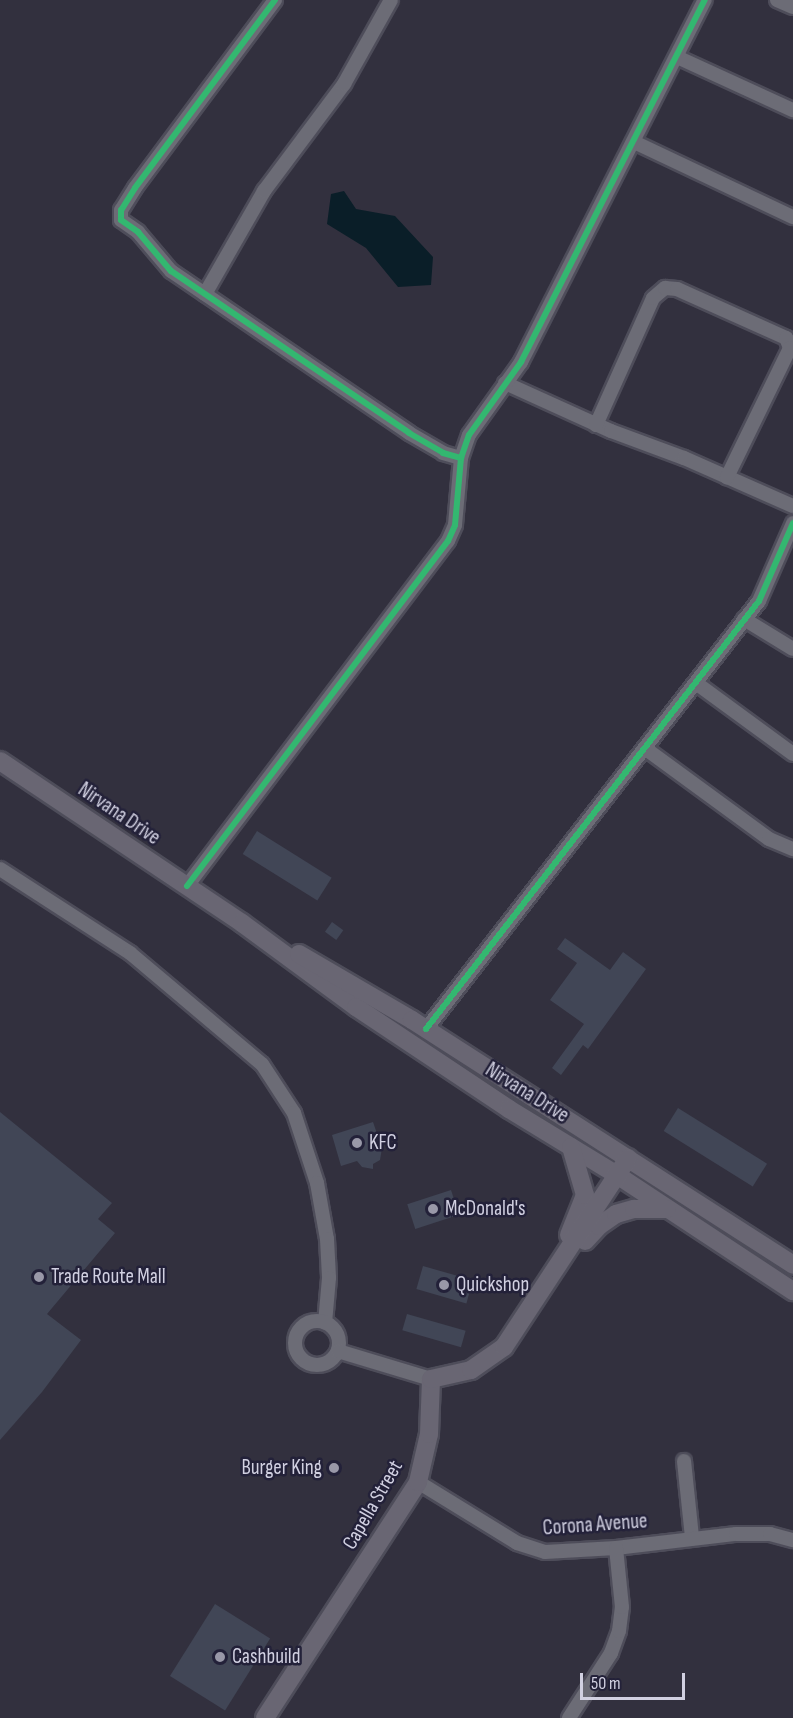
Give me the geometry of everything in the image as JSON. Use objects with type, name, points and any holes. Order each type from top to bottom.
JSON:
[{"type":"main road","name":"Nirvana Drive","points":[[0,762],[242,923],[366,1013],[509,1109],[617,1175],[793,1291]]},
{"type":"main road","name":"Nirvana Drive","points":[[242,923],[338,975],[426,1029],[793,1265]]},
{"type":"main road","points":[[551,1278],[585,1195],[571,1147]]},
{"type":"main road","points":[[431,1379],[471,1370],[495,1355],[513,1336],[628,1158]]},
{"type":"main road","points":[[551,1278],[608,1218],[628,1210],[667,1209]]},
{"type":"main road","name":"Capella Street","points":[[265,1718],[418,1482],[429,1434],[431,1379]]},
{"type":"street","points":[[275,0],[121,210],[122,220],[138,232],[171,271],[408,434],[443,453],[461,458]]},
{"type":"street","points":[[205,294],[264,191],[344,84],[391,0]]},
{"type":"street","points":[[187,886],[448,541],[457,517],[461,458],[469,435],[521,362],[705,0]]},
{"type":"street","points":[[777,0],[793,7]]},
{"type":"street","points":[[677,57],[793,110]]},
{"type":"street","points":[[634,142],[793,217]]},
{"type":"street","points":[[596,424],[653,298],[665,288],[677,289],[741,316],[786,339],[792,348],[727,477]]},
{"type":"street","points":[[505,383],[596,424],[793,506]]},
{"type":"street","points":[[426,1029],[759,601],[793,523]]},
{"type":"street","points":[[744,619],[793,649]]},
{"type":"street","points":[[696,683],[793,754]]},
{"type":"street","points":[[646,749],[769,839],[793,849]]},
{"type":"street","points":[[0,869],[130,953],[262,1064],[294,1113],[317,1183],[327,1239],[329,1278],[325,1323]]},
{"type":"street","points":[[310,1323],[325,1323],[336,1331],[338,1351],[329,1362],[315,1365],[308,1363],[298,1353],[296,1338],[299,1332],[310,1323]]},
{"type":"street","points":[[338,1351],[431,1379]]},
{"type":"street","points":[[684,1461],[692,1537]]},
{"type":"street","name":"Corona Avenue","points":[[418,1482],[530,1549],[559,1552],[616,1548],[692,1537],[758,1532],[793,1540]]},
{"type":"street","points":[[569,1718],[611,1653],[620,1631],[622,1607],[616,1548]]},
{"type":"water","points":[[344,191],[356,209],[395,216],[433,257],[431,285],[398,287],[366,248],[327,224],[331,194]]},
{"type":"building","points":[[257,831],[332,878],[317,901],[243,854]]},
{"type":"building","points":[[332,922],[343,930],[336,940],[325,932]]},
{"type":"building","points":[[565,938],[610,970],[623,952],[646,969],[588,1049],[583,1045],[561,1075],[552,1068],[584,1024],[550,1000],[577,963],[557,949]]},
{"type":"building","points":[[678,1108],[767,1164],[753,1187],[664,1131]]},
{"type":"building","name":"Trade Route Mall","points":[[0,1112],[112,1203],[98,1219],[115,1233],[47,1314],[81,1340],[42,1392],[0,1440]]},
{"type":"building","name":"KFC","points":[[373,1122],[382,1148],[380,1160],[373,1164],[373,1169],[362,1167],[357,1161],[341,1166],[332,1135]]},
{"type":"building","name":"McDonald's","points":[[451,1190],[459,1215],[415,1229],[407,1204]]},
{"type":"building","name":"Quickshop","points":[[423,1266],[473,1280],[466,1303],[416,1289]]},
{"type":"building","points":[[407,1314],[466,1331],[461,1347],[402,1330]]},
{"type":"building","name":"Cashbuild","points":[[215,1604],[270,1638],[225,1711],[170,1676]]},
{"type":"cycle path","points":[[275,0],[135,188],[121,210],[121,220],[138,232],[171,271],[409,433],[443,453],[461,458]]},
{"type":"cycle path","points":[[187,886],[448,541],[455,525],[461,458],[469,435],[521,362],[705,0]]},
{"type":"cycle path","points":[[426,1029],[759,601],[793,523]]},
{"type":"place","name":"KFC","points":[[357,1143]]},
{"type":"place","name":"McDonald's","points":[[433,1209]]},
{"type":"place","name":"Trade Route Mall","points":[[39,1277]]},
{"type":"place","name":"Quickshop","points":[[444,1285]]},
{"type":"place","name":"Burger King","points":[[334,1468]]},
{"type":"place","name":"Cashbuild","points":[[220,1657]]}]
